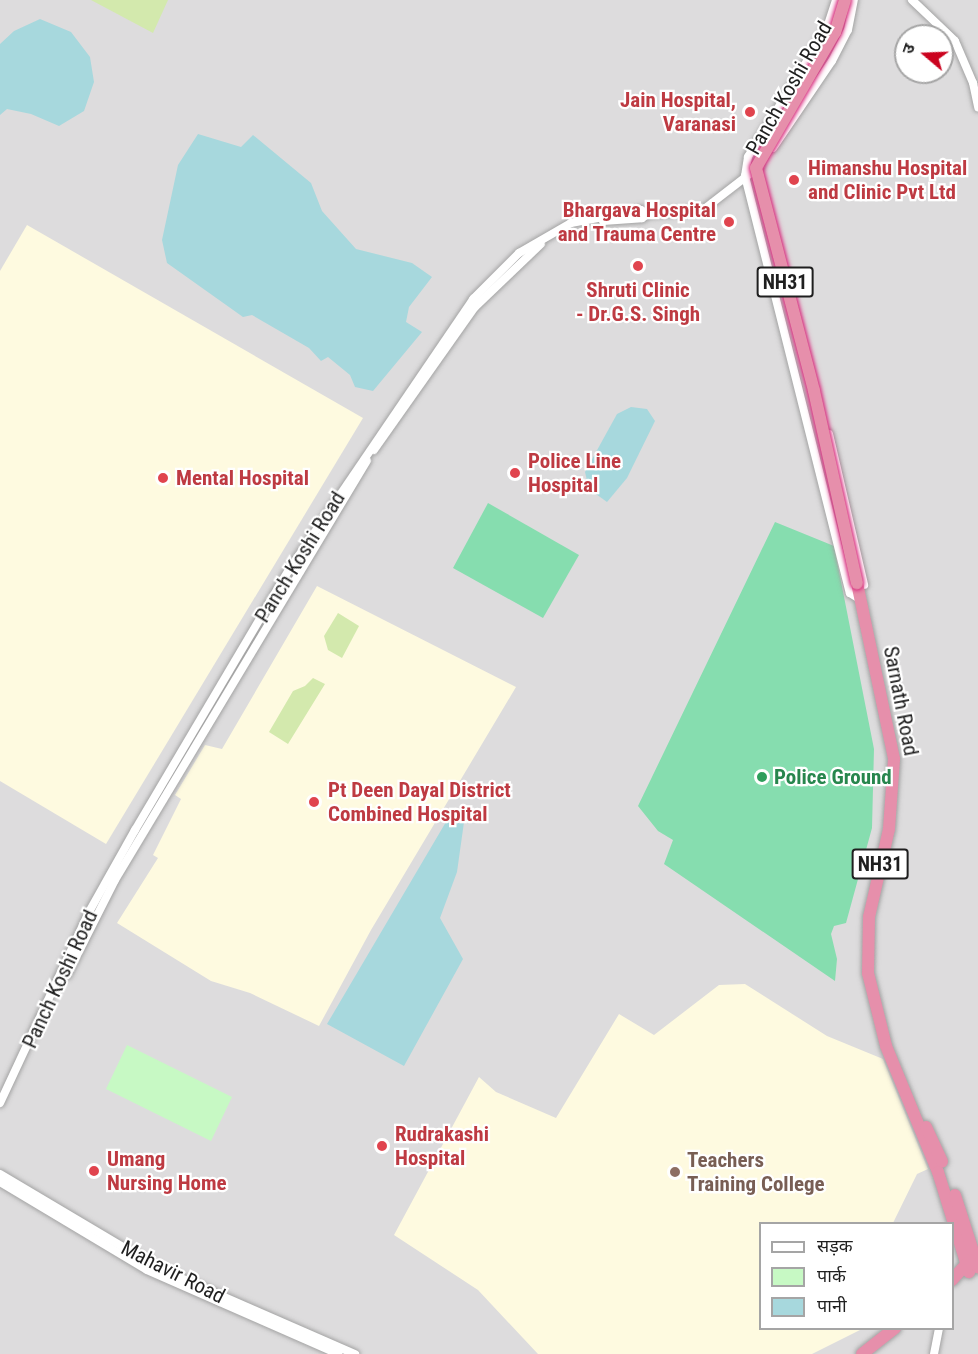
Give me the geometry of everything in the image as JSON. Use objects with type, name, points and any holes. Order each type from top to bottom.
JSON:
[{"type":"highway","name":"NH31","points":[[845,0],[835,32],[756,168],[814,391],[861,600]]},
{"type":"highway","name":"Sarnath Road","points":[[861,600],[894,759],[888,829],[869,917],[868,973],[886,1046],[920,1123],[974,1263]]},
{"type":"highway","name":"NH31","points":[[954,1278],[974,1263]]},
{"type":"highway","points":[[862,1354],[894,1330]]},
{"type":"street","name":"Panch Koshi Road","points":[[745,176],[748,157],[826,30],[836,0]]},
{"type":"street","name":"Panch Koshi Road","points":[[0,1103],[26,1052],[89,912],[135,830],[289,570],[459,318],[519,253],[555,230],[593,217],[640,210],[648,214],[703,210],[763,164],[832,62],[848,30],[854,0]]},
{"type":"street","points":[[912,0],[955,41],[973,83],[978,107]]},
{"type":"street","points":[[745,176],[850,593],[861,600],[865,592],[843,484],[761,178],[763,164]]},
{"type":"street","name":"Mahavir Road","points":[[0,1174],[160,1269],[294,1332],[355,1354]]},
{"type":"street","points":[[0,1182],[147,1270],[294,1332],[338,1354]]},
{"type":"street","points":[[934,1354],[939,1330]]},
{"type":"shaded area","points":[[0,0],[978,0],[978,1354],[0,1354]]},
{"type":"shaded area","name":"Mental Hospital","points":[[27,225],[363,418],[106,844],[0,781],[0,271]]},
{"type":"shaded area","name":"Pt Deen Dayal District Combined Hospital","points":[[317,586],[516,687],[371,930],[319,1026],[250,993],[211,981],[117,923],[158,858],[153,855],[181,799],[175,795],[205,745],[222,749]]},
{"type":"shaded area","name":"Teachers Training College","points":[[745,984],[827,1036],[883,1059],[928,1169],[917,1174],[893,1222],[759,1222],[759,1330],[860,1330],[812,1354],[538,1354],[478,1290],[394,1235],[479,1077],[496,1092],[556,1118],[619,1014],[654,1035],[719,985]]},
{"type":"green space","points":[[91,0],[168,0],[153,33]]},
{"type":"green space","points":[[488,503],[579,555],[543,618],[453,568]]},
{"type":"green space","name":"Police Ground","points":[[775,522],[834,546],[874,749],[872,828],[846,923],[834,926],[831,934],[837,959],[835,981],[664,864],[673,840],[658,831],[638,806]]},
{"type":"green space","points":[[338,613],[359,626],[342,658],[328,650],[324,636]]},
{"type":"green space","points":[[313,678],[325,684],[288,744],[269,732],[293,691],[305,686]]},
{"type":"green space","points":[[127,1045],[232,1097],[211,1141],[106,1089]]},
{"type":"water","points":[[40,19],[71,32],[90,57],[94,82],[84,111],[59,126],[31,114],[7,109],[0,115],[0,44],[14,31]]},
{"type":"water","points":[[198,134],[241,147],[253,135],[311,183],[322,211],[356,249],[412,263],[432,277],[409,307],[406,322],[422,332],[373,391],[355,387],[350,375],[328,357],[321,361],[309,348],[252,315],[243,317],[167,263],[162,240],[178,165]]},
{"type":"water","points":[[631,407],[647,409],[655,421],[627,478],[607,502],[589,489],[585,472],[617,414]]},
{"type":"water","points":[[453,810],[465,815],[457,872],[440,918],[463,959],[404,1066],[327,1024]]},
{"type":"place","name":"Jain Hospital, Varanasi","points":[[750,112]]},
{"type":"place","name":"Himanshu Hospital and Clinic Pvt Ltd","points":[[794,180]]},
{"type":"place","name":"Bhargava Hospital and Trauma Centre","points":[[729,222]]},
{"type":"place","name":"Shruti Clinic - Dr.G.S. Singh","points":[[638,266]]},
{"type":"place","name":"Police Line Hospital","points":[[515,473]]},
{"type":"place","name":"Mental Hospital","points":[[163,478]]},
{"type":"place","name":"Police Ground","points":[[762,777]]},
{"type":"place","name":"Pt Deen Dayal District Combined Hospital","points":[[314,802]]},
{"type":"place","name":"Rudrakashi Hospital","points":[[382,1146]]},
{"type":"place","name":"Umang Nursing Home","points":[[94,1171]]},
{"type":"place","name":"Teachers Training College","points":[[675,1172]]}]
